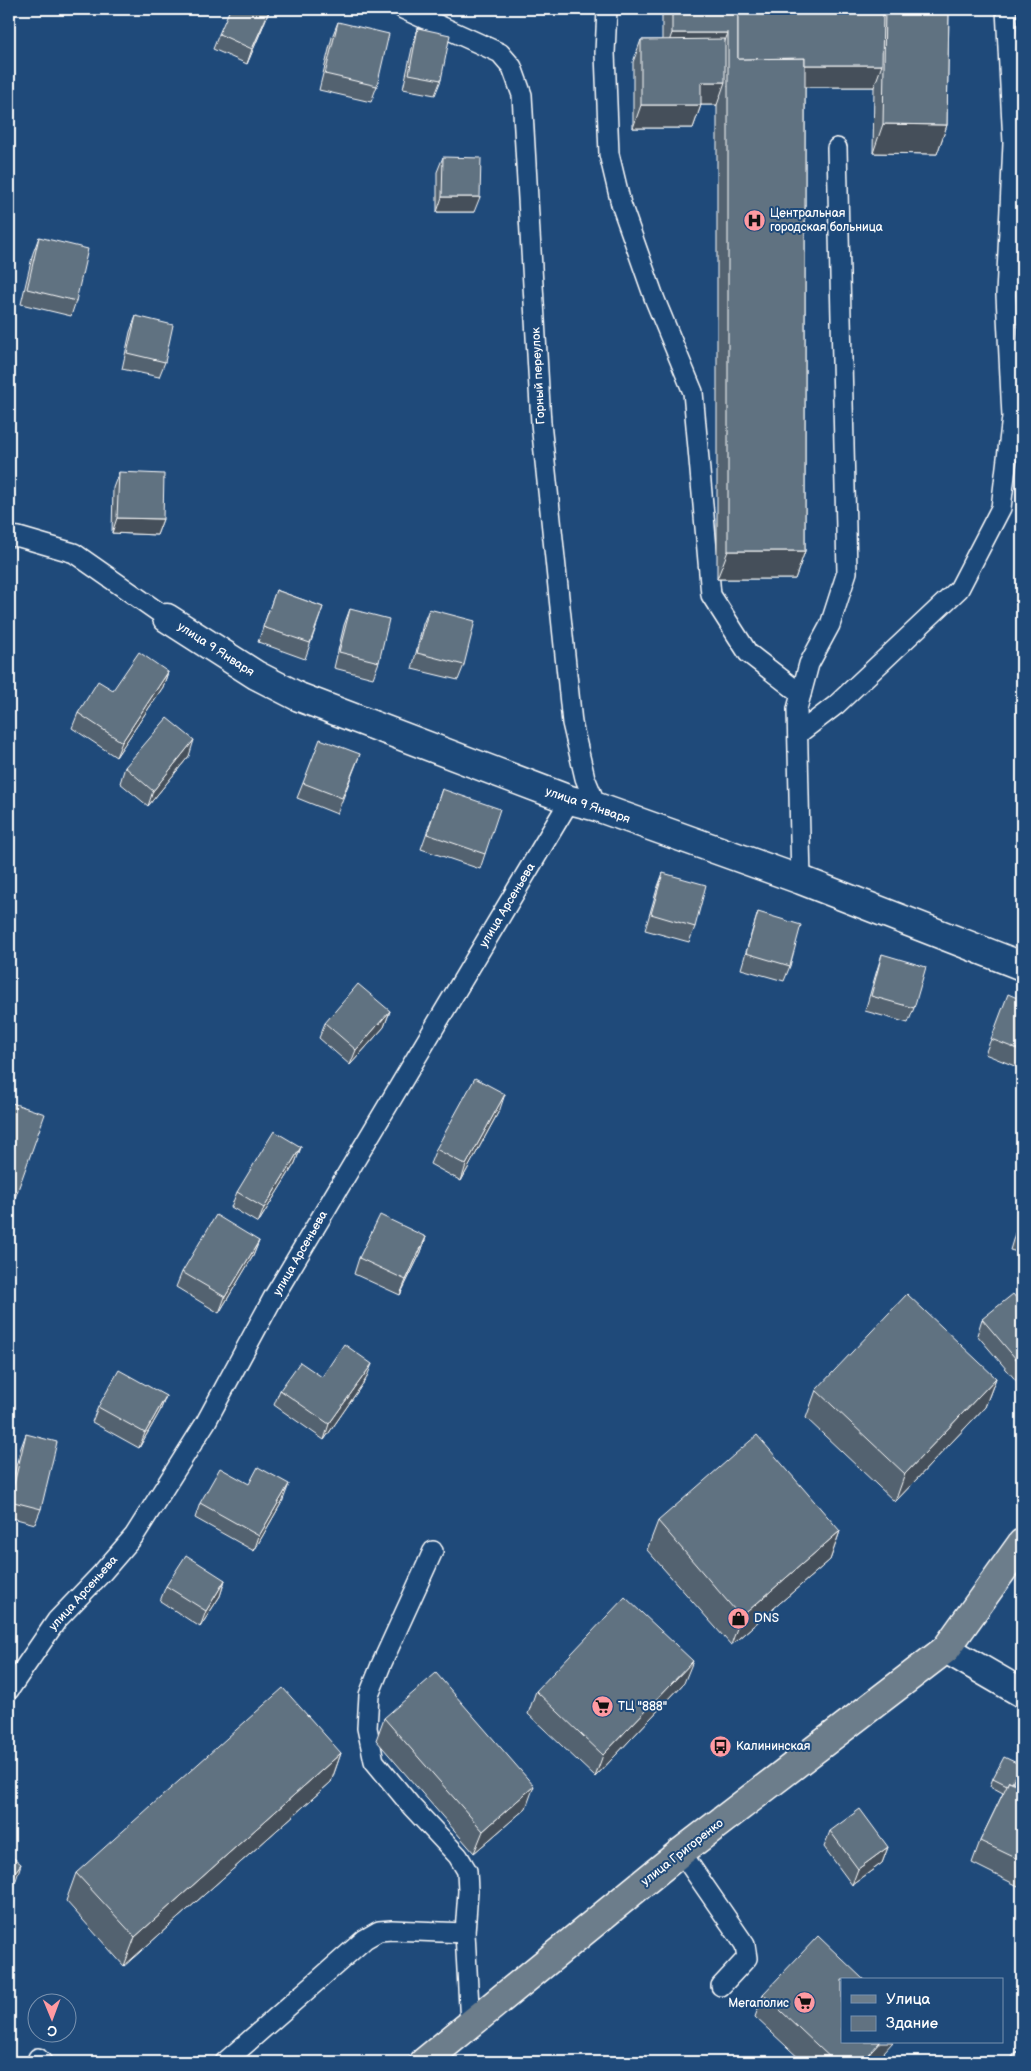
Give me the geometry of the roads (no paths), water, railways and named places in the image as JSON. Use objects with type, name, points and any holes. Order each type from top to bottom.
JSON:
[{"type":"main road","name":"улица Григоренко","points":[[424,2062],[681,1852],[946,1650],[1022,1543]]},
{"type":"street","name":"улица 9 Января","points":[[167,618],[256,676],[299,697],[570,800],[597,807],[801,880],[1022,966]]},
{"type":"street","points":[[946,1650],[1022,1693]]},
{"type":"lane","name":"Горный переулок","points":[[403,9],[500,53],[512,67],[522,95],[541,423],[572,723],[586,778],[597,807]]},
{"type":"lane","points":[[607,9],[605,53],[609,154],[624,213],[655,300],[693,392],[711,595],[748,653],[801,694]]},
{"type":"lane","points":[[798,734],[836,705],[959,589],[1001,508],[1012,417],[1006,295],[1013,143],[1006,9]]},
{"type":"lane","points":[[801,880],[797,708],[809,664],[830,626],[847,572],[837,148]]},
{"type":"lane","points":[[9,536],[74,552],[167,618]]},
{"type":"lane","name":"улица Арсеньева","points":[[9,1690],[57,1620],[134,1536],[206,1422],[278,1290],[570,800]]},
{"type":"lane","points":[[433,1551],[369,1695],[367,1728],[374,1761],[412,1808],[458,1856],[467,1871],[468,1891],[465,1933],[470,2025]]},
{"type":"lane","points":[[681,1852],[745,1944],[747,1958],[721,1986]]},
{"type":"lane","points":[[225,2062],[366,1939],[379,1931],[465,1933]]},
{"type":"place","name":"Центральная городская больница","points":[[754,220]]},
{"type":"place","name":"DNS","points":[[738,1618]]},
{"type":"place","name":"ТЦ \"888\"","points":[[602,1706]]},
{"type":"place","name":"Калининская","points":[[720,1746]]},
{"type":"place","name":"Мегаполис","points":[[805,2003]]}]
